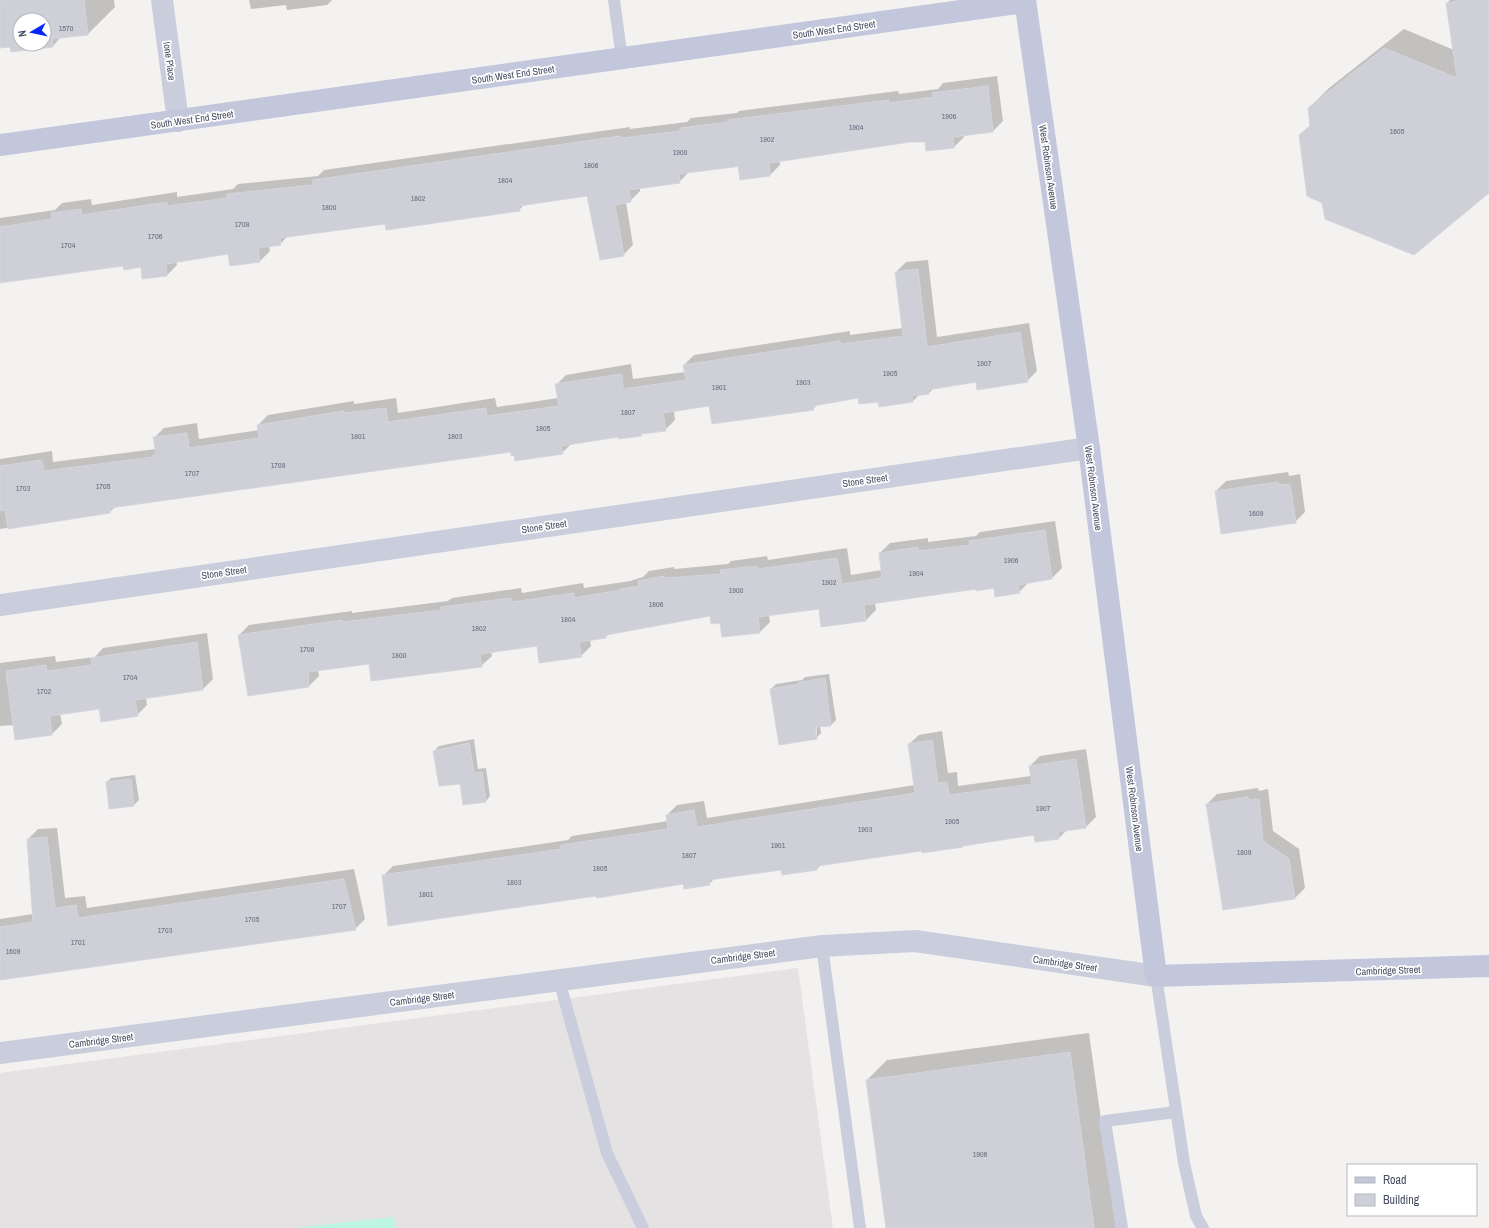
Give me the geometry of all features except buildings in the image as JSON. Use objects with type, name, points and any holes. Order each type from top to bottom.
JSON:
[{"type":"street","name":"Ione Place","points":[[162,0],[178,121]]},
{"type":"street","name":"South West End Street","points":[[0,145],[622,59],[1025,1]]},
{"type":"street","name":"West Robinson Avenue","points":[[1025,1],[1089,448],[1156,976]]},
{"type":"street","name":"Stone Street","points":[[0,605],[1089,448]]},
{"type":"street","name":"Cambridge Street","points":[[0,1054],[822,946],[915,941],[1156,976],[1489,966]]},
{"type":"lane","points":[[614,0],[622,59]]},
{"type":"lane","points":[[822,946],[860,1228]]},
{"type":"lane","points":[[1156,976],[1184,1163],[1196,1216],[1203,1228]]},
{"type":"lane","points":[[559,980],[607,1153],[643,1228]]},
{"type":"lane","points":[[1122,1228],[1105,1121],[1176,1112]]},
{"type":"shaded area","points":[[798,968],[833,1228],[0,1228],[0,1073]]},
{"type":"green space","points":[[394,1217],[395,1228],[292,1228]]}]
